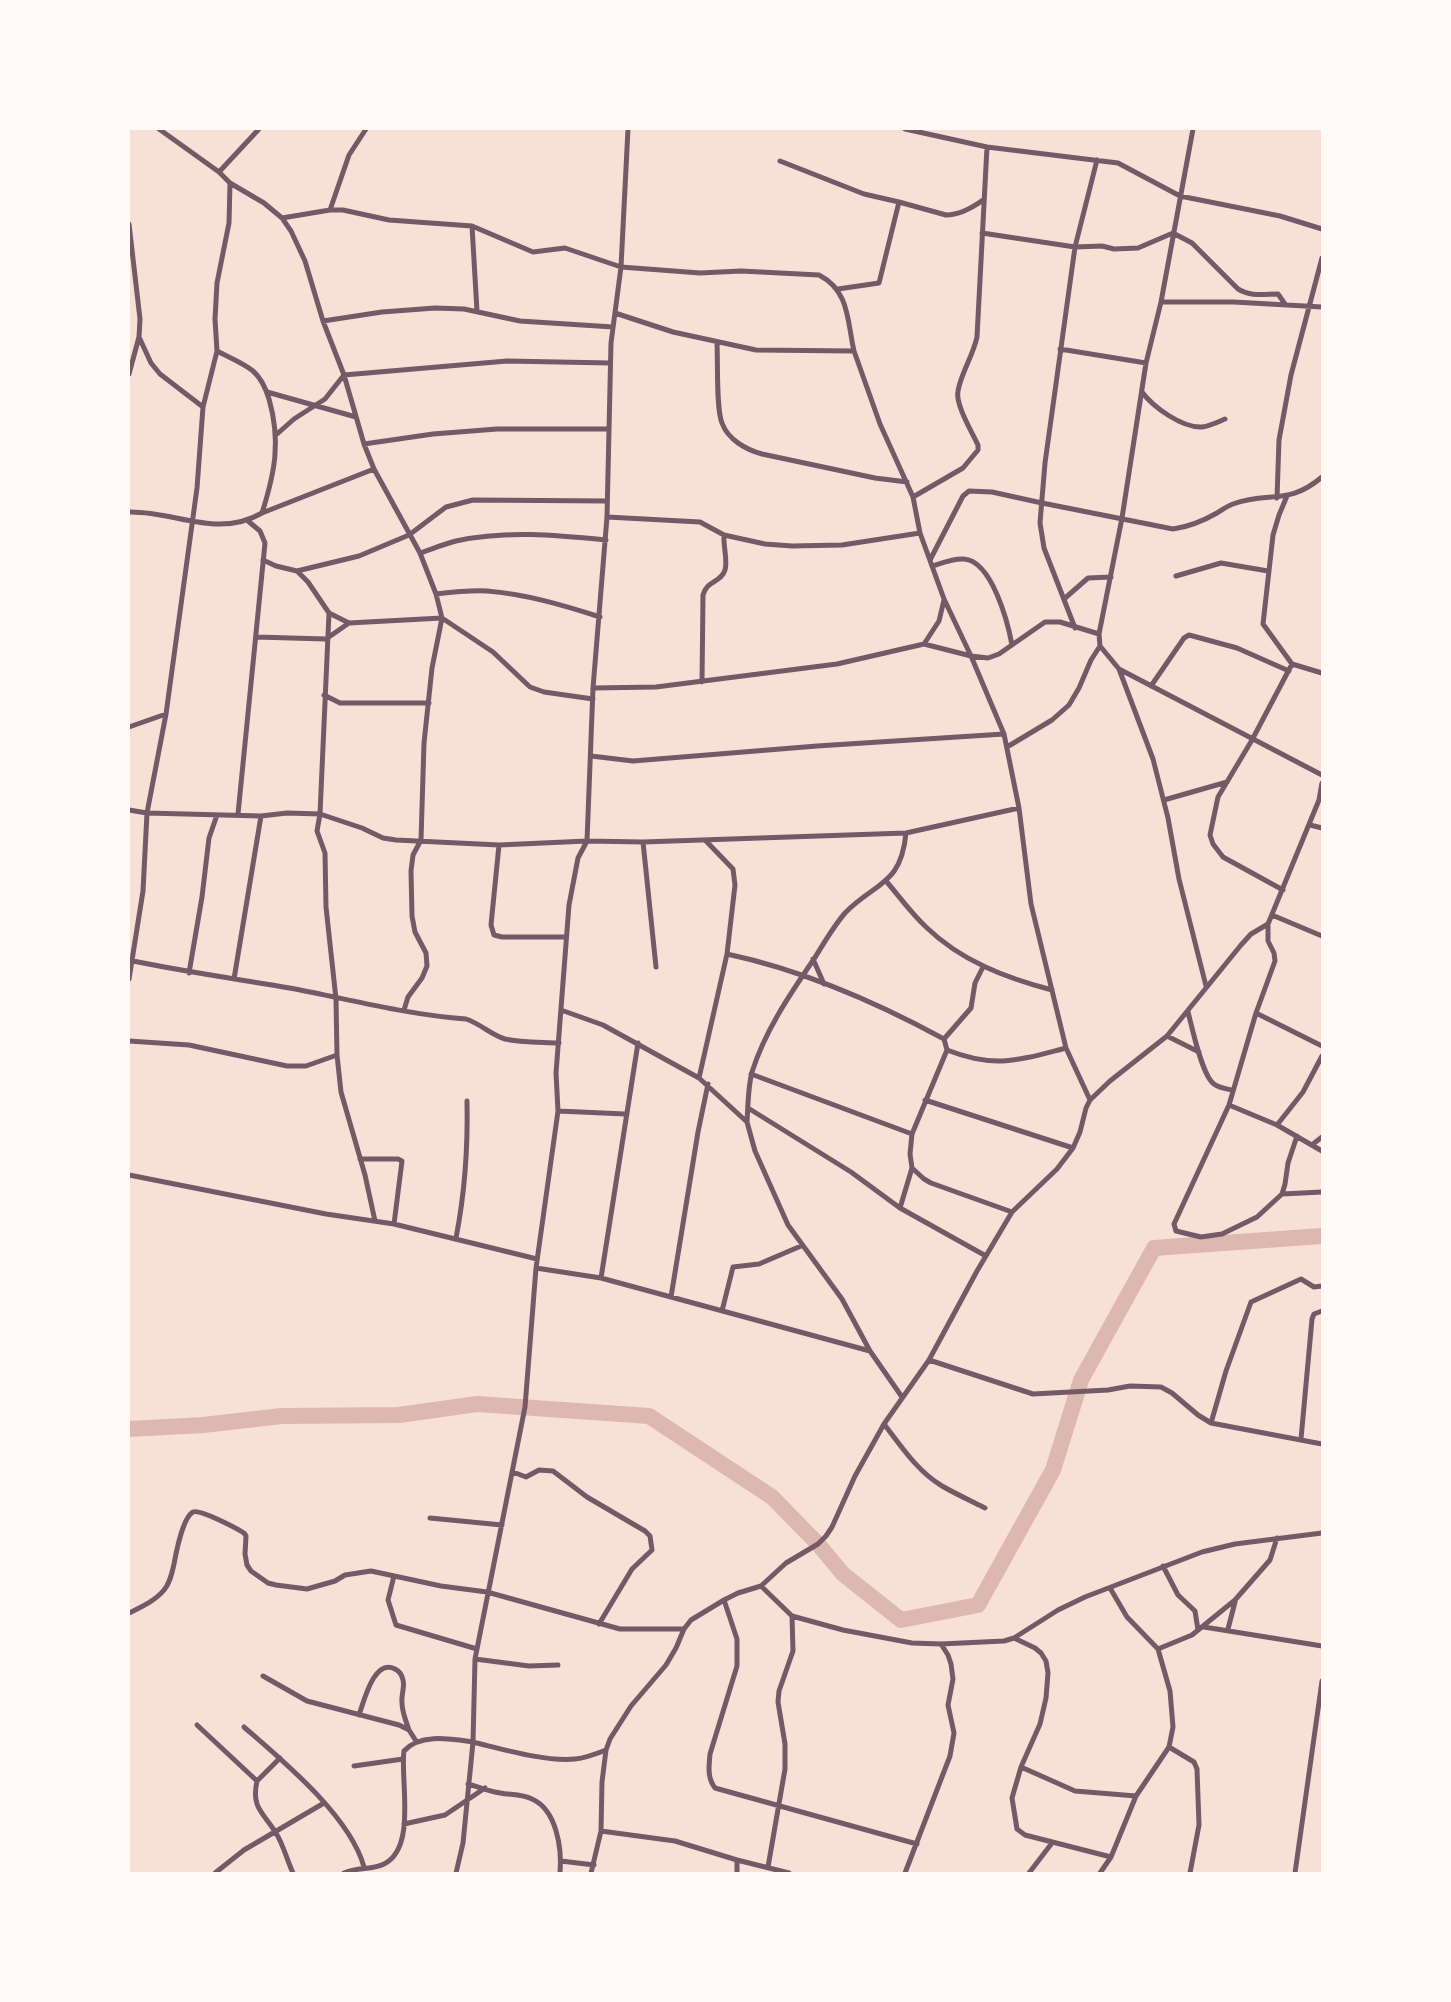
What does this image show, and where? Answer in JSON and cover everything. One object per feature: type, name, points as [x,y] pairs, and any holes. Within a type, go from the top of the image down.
[{"type":"street","points":[[159,129],[219,172],[230,183],[264,203],[282,218],[291,231],[305,261],[323,321],[344,375],[364,444],[374,469],[420,553],[436,594],[442,618],[432,668],[423,760],[421,840],[413,855],[411,870],[412,916],[415,932],[426,953],[427,966],[422,978],[408,997],[404,1010]]},
{"type":"street","points":[[219,172],[259,129]]},
{"type":"street","points":[[330,210],[349,155],[366,129]]},
{"type":"street","points":[[456,1873],[463,1844],[472,1742],[475,1659],[525,1407],[537,1259],[558,1111],[556,1074],[568,905],[578,858],[587,841],[593,688],[606,540],[610,363],[621,267],[628,129]]},
{"type":"street","points":[[905,129],[987,147],[1118,163],[1180,196],[1280,216],[1322,229]]},
{"type":"street","points":[[1193,129],[1161,302],[1146,363],[1122,518],[1099,634],[1100,646],[1119,669],[1153,759],[1164,800],[1179,879],[1206,986]]},
{"type":"street","points":[[913,497],[963,468],[978,450],[957,392],[975,350],[977,337],[987,147]]},
{"type":"street","points":[[1075,628],[1042,540],[1040,523],[1045,463],[1075,247],[1097,160]]},
{"type":"street","points":[[780,161],[864,194],[946,215],[953,215],[973,207],[983,200]]},
{"type":"street","points":[[129,979],[142,891],[147,813],[166,714],[193,522],[201,458],[203,407],[217,351],[214,319],[217,283],[228,234],[230,183]]},
{"type":"street","points":[[838,289],[879,283],[899,202]]},
{"type":"street","points":[[282,218],[330,210],[388,219],[472,226],[533,252],[565,248],[621,267],[700,273],[741,271],[819,275],[838,289],[844,305],[854,351],[880,424],[913,497],[920,533],[944,599],[1004,734],[1019,808],[1031,904],[1066,1048],[1090,1100]]},
{"type":"street","points":[[129,224],[131,268],[140,319],[139,337],[129,374]]},
{"type":"street","points":[[472,226],[477,311]]},
{"type":"street","points":[[982,234],[1075,247],[1102,246],[1114,249],[1138,248],[1173,233]]},
{"type":"street","points":[[1173,233],[1192,243],[1238,289],[1257,295],[1278,294],[1285,304]]},
{"type":"street","points":[[1277,498],[1279,440],[1291,375],[1322,258]]},
{"type":"street","points":[[1161,302],[1285,304],[1322,307]]},
{"type":"street","points":[[323,321],[382,312],[424,309],[477,311],[520,321],[613,327]]},
{"type":"street","points":[[615,313],[673,332],[756,350],[854,351]]},
{"type":"street","points":[[139,337],[151,363],[159,374],[203,407]]},
{"type":"street","points":[[717,343],[721,421],[728,433],[740,444],[751,451],[762,454],[875,478],[907,482]]},
{"type":"street","points":[[1060,349],[1146,363]]},
{"type":"street","points":[[217,351],[254,371],[267,392],[277,434],[272,477],[262,513]]},
{"type":"street","points":[[277,434],[331,393],[344,375],[507,361],[610,363]]},
{"type":"street","points":[[267,392],[356,417]]},
{"type":"street","points":[[1142,392],[1150,403],[1185,423],[1199,427],[1208,426],[1225,418]]},
{"type":"street","points":[[364,444],[433,434],[497,429],[608,429]]},
{"type":"street","points":[[129,512],[149,512],[216,525],[232,524],[248,521],[262,513],[374,469]]},
{"type":"street","points":[[931,563],[963,496],[969,491],[992,492],[1173,529],[1202,521],[1231,504],[1259,498],[1287,496],[1305,489],[1322,477]]},
{"type":"street","points":[[1287,496],[1273,536],[1263,624],[1292,664],[1322,673]]},
{"type":"street","points":[[263,560],[297,571],[345,561],[409,535],[446,507],[473,500],[607,501]]},
{"type":"street","points":[[607,517],[700,522],[724,535],[765,543],[818,546],[842,545],[920,533]]},
{"type":"street","points":[[238,814],[263,560],[263,536],[255,525],[248,521]]},
{"type":"street","points":[[420,553],[455,541],[480,538],[548,535],[606,540]]},
{"type":"street","points":[[702,682],[703,595],[709,584],[720,578],[725,569],[724,535]]},
{"type":"street","points":[[931,563],[965,558],[974,562],[982,570],[999,600],[1009,628],[1012,645]]},
{"type":"street","points":[[1176,576],[1221,563],[1268,571]]},
{"type":"street","points":[[297,571],[308,582],[329,613],[349,623],[442,618],[493,652],[530,687],[544,692],[593,699]]},
{"type":"street","points":[[1064,599],[1088,578],[1111,577]]},
{"type":"street","points":[[436,594],[484,591],[506,593],[600,617]]},
{"type":"street","points":[[924,644],[939,621],[944,599]]},
{"type":"street","points":[[329,613],[326,639],[320,814],[317,831],[325,853],[326,907],[336,999],[337,1055],[341,1092],[375,1221]]},
{"type":"street","points":[[593,688],[656,687],[702,682],[837,664],[924,644],[988,658],[999,654],[1045,622],[1060,622],[1099,634]]},
{"type":"street","points":[[256,637],[326,639],[349,623]]},
{"type":"street","points":[[1151,686],[1184,638],[1189,635],[1237,648],[1289,671]]},
{"type":"street","points":[[1007,747],[1052,720],[1069,705],[1100,646]]},
{"type":"street","points":[[1283,890],[1222,857],[1210,835],[1218,796],[1252,740],[1292,664]]},
{"type":"street","points":[[1119,669],[1322,775]]},
{"type":"street","points":[[324,695],[340,703],[429,703]]},
{"type":"street","points":[[129,727],[166,714]]},
{"type":"street","points":[[591,756],[633,761],[1004,734]]},
{"type":"street","points":[[1164,800],[1227,782]]},
{"type":"street","points":[[1297,1136],[1288,1163],[1282,1194],[1257,1217],[1222,1234],[1201,1237],[1176,1231],[1174,1227],[1229,1105],[1256,1013],[1275,961],[1268,941],[1268,924],[1310,825],[1322,783]]},
{"type":"street","points":[[129,810],[147,813],[261,816],[287,813],[320,814],[362,828],[383,838],[499,844],[706,841],[906,833],[1019,808]]},
{"type":"street","points":[[189,973],[209,838],[217,815]]},
{"type":"street","points":[[234,979],[261,816]]},
{"type":"street","points":[[1310,825],[1322,828]]},
{"type":"street","points":[[902,1397],[870,1352],[842,1299],[819,1266],[801,1246],[788,1225],[755,1151],[747,1122],[752,1074],[777,1017],[834,926],[847,912],[886,881],[897,867],[904,850],[906,833]]},
{"type":"street","points":[[699,1078],[727,954],[734,898],[733,869],[706,841]]},
{"type":"street","points":[[643,842],[656,967]]},
{"type":"street","points":[[499,844],[491,926],[494,935],[566,937]]},
{"type":"street","points":[[886,881],[926,927],[944,942],[983,967],[1052,990]]},
{"type":"street","points":[[1272,915],[1322,936]]},
{"type":"street","points":[[591,1873],[601,1831],[602,1782],[606,1750],[610,1739],[631,1706],[666,1665],[684,1629],[691,1620],[724,1600],[738,1593],[761,1587],[786,1563],[818,1544],[826,1536],[855,1476],[884,1424],[929,1360],[1012,1212],[1057,1169],[1073,1148],[1090,1100],[1110,1081],[1167,1036],[1251,934],[1268,924]]},
{"type":"street","points":[[727,954],[802,975],[877,1006],[945,1039]]},
{"type":"street","points":[[813,959],[824,984]]},
{"type":"street","points":[[130,961],[336,999],[466,1019],[506,1039],[559,1043]]},
{"type":"street","points":[[945,1039],[971,1008],[975,983],[983,967]]},
{"type":"street","points":[[561,1010],[603,1024],[699,1078],[747,1122]]},
{"type":"street","points":[[1188,1012],[1199,1052],[1212,1083],[1232,1090]]},
{"type":"street","points":[[1256,1013],[1322,1046]]},
{"type":"street","points":[[1167,1036],[1199,1052]]},
{"type":"street","points":[[900,1208],[912,1168],[910,1155],[912,1134],[947,1050],[945,1039]]},
{"type":"street","points":[[129,1041],[189,1045],[287,1066],[306,1066],[337,1055]]},
{"type":"street","points":[[601,1278],[638,1043]]},
{"type":"street","points":[[947,1050],[978,1060],[1004,1062],[1066,1048]]},
{"type":"street","points":[[1277,1125],[1299,1097],[1322,1056]]},
{"type":"street","points":[[752,1074],[912,1134]]},
{"type":"street","points":[[671,1297],[708,1084]]},
{"type":"street","points":[[925,1100],[1073,1148]]},
{"type":"street","points":[[456,1238],[464,1193],[468,1143],[467,1101]]},
{"type":"street","points":[[1229,1105],[1277,1125],[1322,1151]]},
{"type":"street","points":[[748,1108],[851,1173],[900,1208],[986,1256]]},
{"type":"street","points":[[558,1111],[625,1114]]},
{"type":"street","points":[[1313,1144],[1322,1137]]},
{"type":"street","points":[[360,1159],[398,1159],[402,1161],[394,1224]]},
{"type":"street","points":[[912,1168],[931,1183],[1012,1212]]},
{"type":"street","points":[[129,1175],[315,1212],[394,1224],[537,1259]]},
{"type":"street","points":[[1282,1194],[1322,1192]]},
{"type":"street","points":[[722,1311],[733,1267],[759,1264],[801,1246]]},
{"type":"street","points":[[536,1268],[601,1278],[870,1352]]},
{"type":"street","points":[[1211,1422],[1226,1371],[1251,1302],[1301,1279],[1314,1287],[1322,1286]]},
{"type":"street","points":[[1301,1439],[1312,1319],[1314,1314],[1322,1311]]},
{"type":"street","points":[[929,1360],[1033,1394],[1108,1390],[1130,1386],[1161,1387],[1211,1422],[1322,1444]]},
{"type":"street","points":[[884,1424],[926,1474],[942,1486],[985,1508]]},
{"type":"street","points":[[513,1472],[526,1477],[539,1470],[553,1471],[587,1497],[650,1536],[652,1550],[632,1569],[599,1624]]},
{"type":"street","points":[[129,1613],[156,1597],[169,1583],[187,1518],[199,1511],[244,1533],[247,1565],[251,1571],[268,1583],[307,1589],[358,1572],[371,1571],[441,1586],[487,1592],[599,1624],[639,1630],[684,1629]]},
{"type":"street","points":[[430,1518],[502,1525]]},
{"type":"street","points":[[761,1587],[792,1616],[843,1630],[877,1637],[941,1644],[1004,1641],[1014,1638],[1070,1604],[1202,1552],[1277,1538],[1322,1533]]},
{"type":"street","points":[[1158,1649],[1181,1641],[1235,1600],[1270,1560],[1277,1538]]},
{"type":"street","points":[[1163,1566],[1178,1595],[1195,1611],[1201,1628]]},
{"type":"street","points":[[394,1576],[388,1600],[396,1625],[477,1649]]},
{"type":"street","points":[[1100,1873],[1111,1857],[1136,1796],[1168,1747],[1173,1727],[1173,1705],[1158,1649],[1127,1617],[1110,1588]]},
{"type":"street","points":[[724,1600],[737,1639],[739,1653],[735,1675],[710,1754],[710,1779],[715,1788],[917,1844]]},
{"type":"street","points":[[1228,1629],[1235,1600]]},
{"type":"street","points":[[768,1867],[785,1769],[785,1744],[778,1702],[779,1691],[794,1651],[792,1616]]},
{"type":"street","points":[[1201,1628],[1228,1629],[1322,1646]]},
{"type":"street","points":[[1014,1638],[1041,1653],[1046,1661],[1048,1673],[1047,1698],[1040,1724],[1021,1767],[1012,1798],[1017,1829],[1025,1835],[1111,1857]]},
{"type":"street","points":[[905,1873],[950,1756],[954,1733],[948,1705],[953,1679],[951,1664],[941,1644]]},
{"type":"street","points":[[475,1659],[530,1666],[558,1665]]},
{"type":"street","points":[[359,1715],[367,1690],[377,1672],[382,1668],[390,1667],[398,1670],[403,1678],[402,1710],[409,1730],[416,1741]]},
{"type":"street","points":[[263,1676],[307,1701],[399,1725],[409,1730]]},
{"type":"street","points":[[1295,1873],[1322,1681]]},
{"type":"street","points":[[197,1725],[257,1781]]},
{"type":"street","points":[[244,1727],[280,1758],[324,1803],[350,1837],[364,1867]]},
{"type":"street","points":[[344,1873],[364,1867],[381,1866],[394,1856],[400,1846],[404,1824],[404,1751],[416,1741],[445,1739],[472,1742],[572,1760],[606,1750]]},
{"type":"street","points":[[1168,1747],[1194,1762],[1197,1770],[1199,1825],[1190,1873]]},
{"type":"street","points":[[280,1758],[257,1781],[255,1797],[262,1816],[276,1833],[292,1873]]},
{"type":"street","points":[[354,1766],[403,1759]]},
{"type":"street","points":[[1021,1767],[1076,1791],[1136,1796]]},
{"type":"street","points":[[468,1784],[497,1793],[526,1797],[541,1804],[558,1833],[560,1873]]},
{"type":"street","points":[[404,1824],[446,1815],[485,1788]]},
{"type":"street","points":[[215,1873],[244,1850],[324,1803]]},
{"type":"street","points":[[601,1831],[675,1840],[737,1860],[789,1873]]},
{"type":"street","points":[[1029,1873],[1052,1842]]},
{"type":"street","points":[[737,1860],[737,1873]]},
{"type":"street","points":[[561,1861],[594,1865]]},
{"type":"street","points":[[381,1866],[387,1873]]},
{"type":"waterway","points":[[129,1429],[203,1425],[282,1416],[399,1415],[477,1404],[649,1416],[772,1497],[818,1544],[843,1574],[901,1620],[978,1605],[1053,1470],[1081,1380],[1154,1248],[1322,1236]]}]
